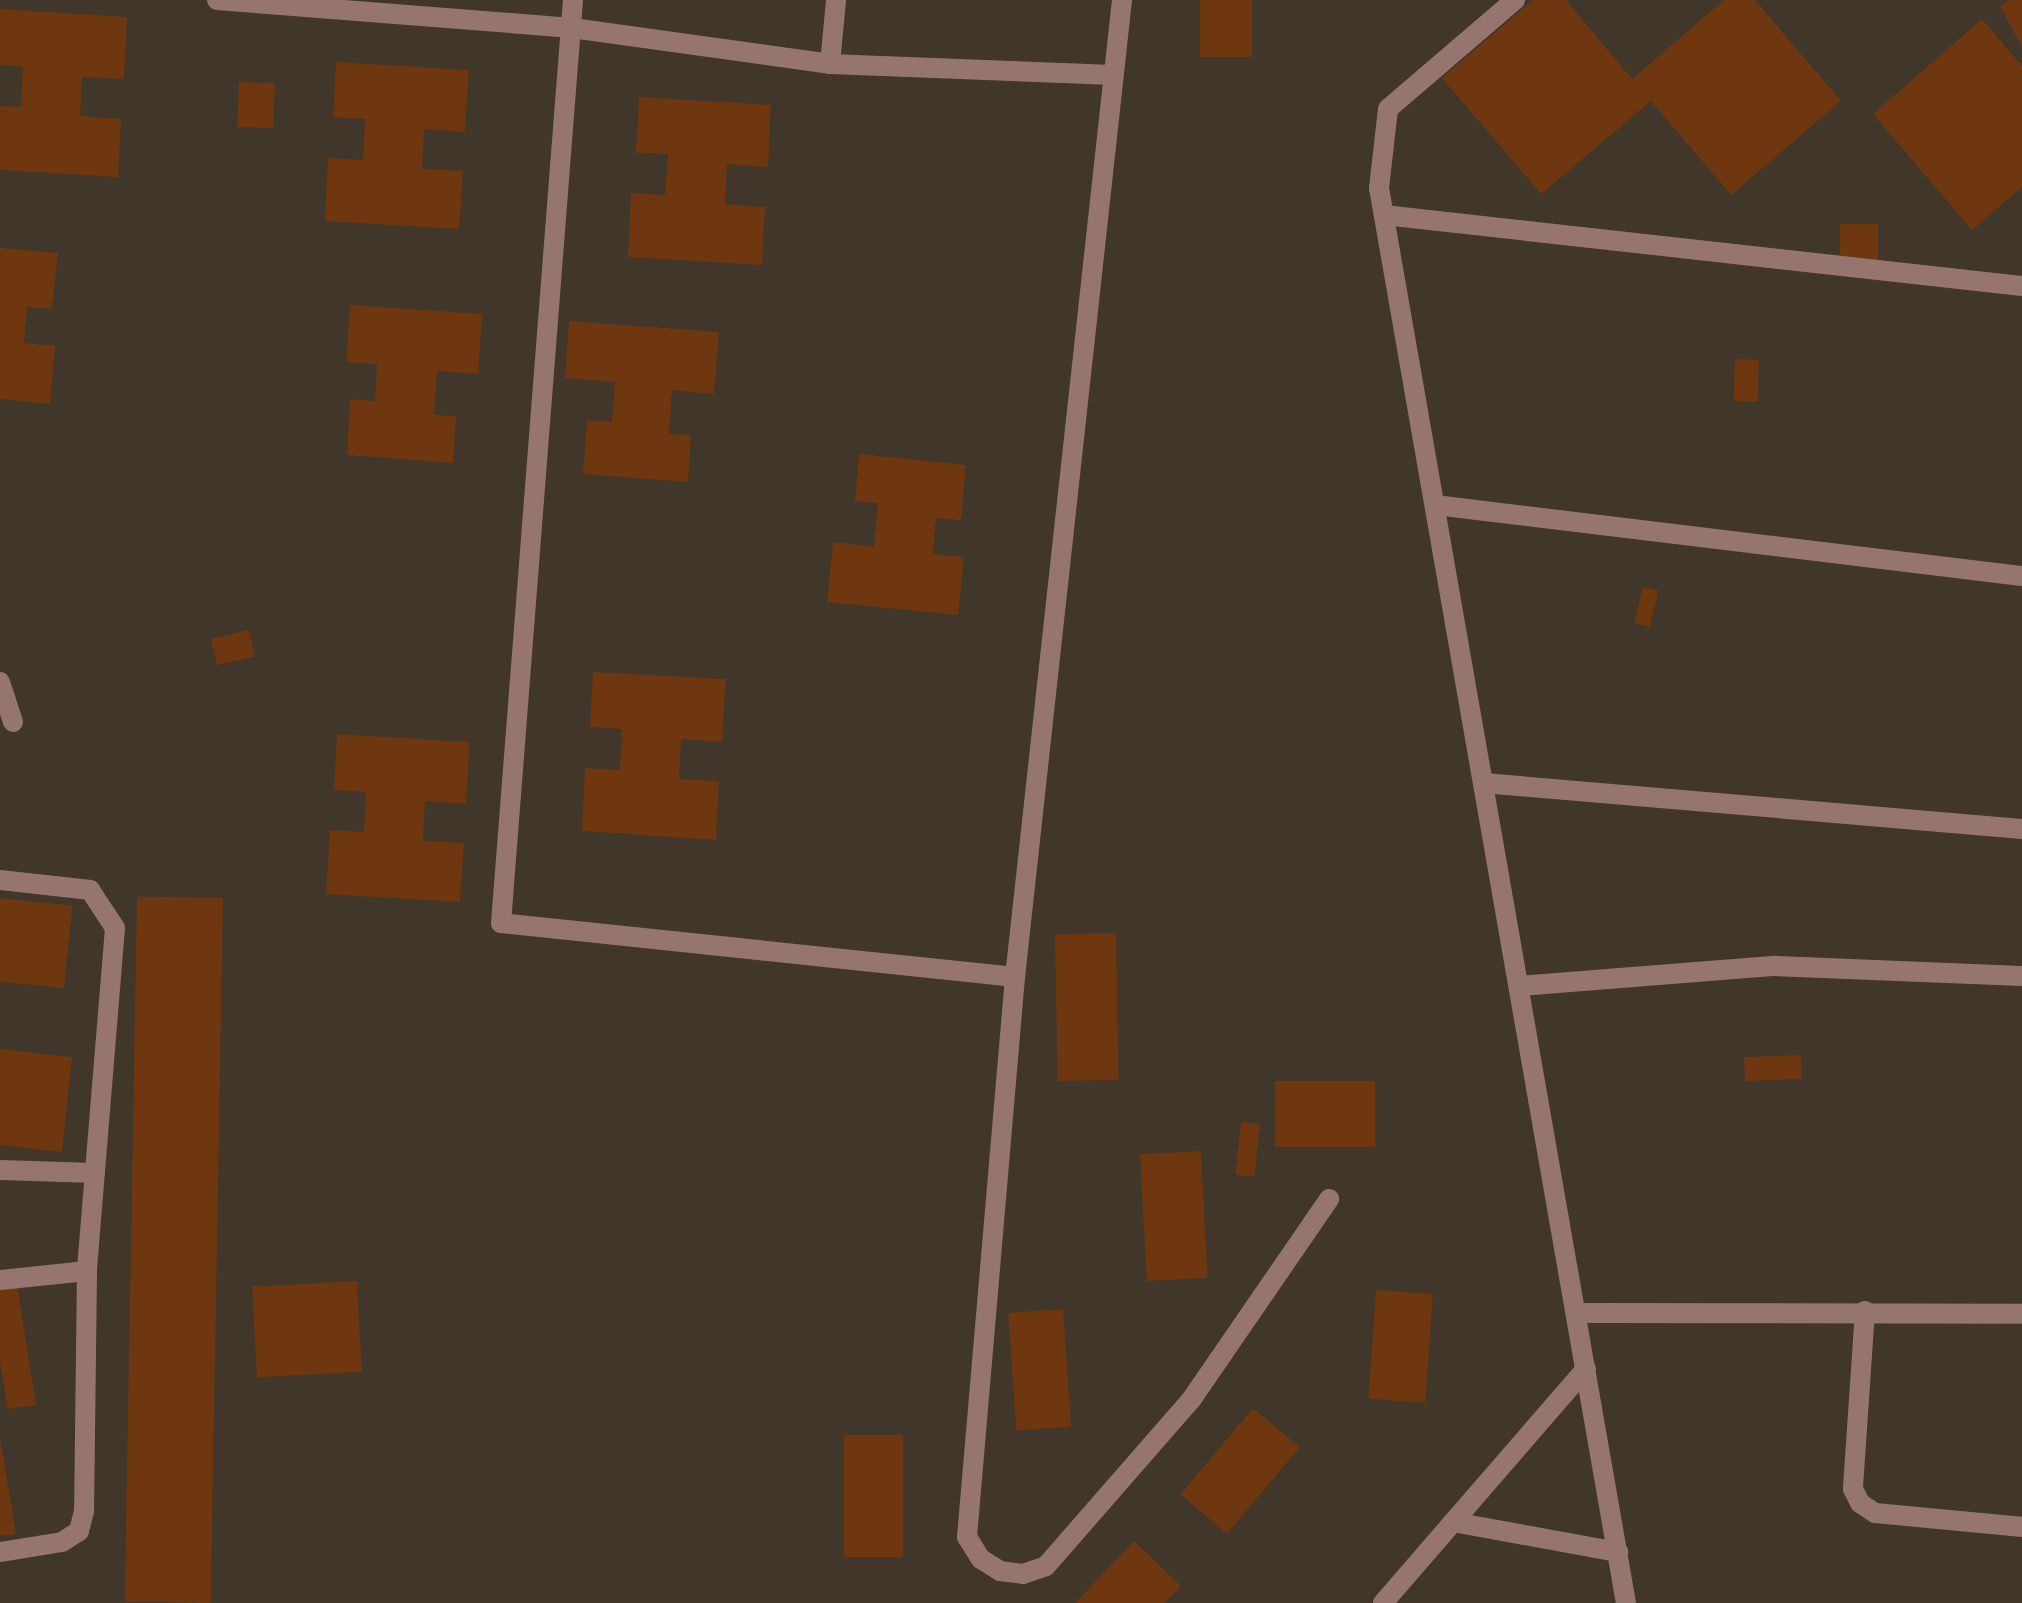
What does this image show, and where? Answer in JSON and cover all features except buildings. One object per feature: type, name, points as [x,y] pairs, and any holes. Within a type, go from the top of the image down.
[{"type":"street","points":[[217,0],[572,28],[830,64],[1114,75]]},
{"type":"street","points":[[573,0],[501,923],[1016,977]]},
{"type":"street","points":[[830,64],[836,0]]},
{"type":"street","points":[[1122,0],[1016,977],[967,1537],[981,1559],[1000,1572],[1022,1574],[1046,1566],[1191,1400],[1329,1200]]},
{"type":"street","points":[[1515,0],[1388,108],[1379,188],[1626,1603]]},
{"type":"street","points":[[1384,215],[2022,286]]},
{"type":"street","points":[[1435,505],[2022,576]]},
{"type":"street","points":[[0,682],[14,722]]},
{"type":"street","points":[[1484,783],[2022,829]]},
{"type":"street","points":[[0,880],[90,890],[115,928],[87,1270],[79,1531],[62,1542],[0,1552]]},
{"type":"street","points":[[1519,986],[1775,966],[2022,976]]},
{"type":"street","points":[[0,1170],[95,1173]]},
{"type":"street","points":[[0,1280],[87,1270]]},
{"type":"street","points":[[1576,1313],[1864,1310],[2022,1314]]},
{"type":"street","points":[[1864,1310],[1853,1488],[1860,1504],[1874,1513],[2022,1527]]},
{"type":"street","points":[[1383,1603],[1586,1370]]},
{"type":"street","points":[[1454,1522],[1618,1552]]}]
